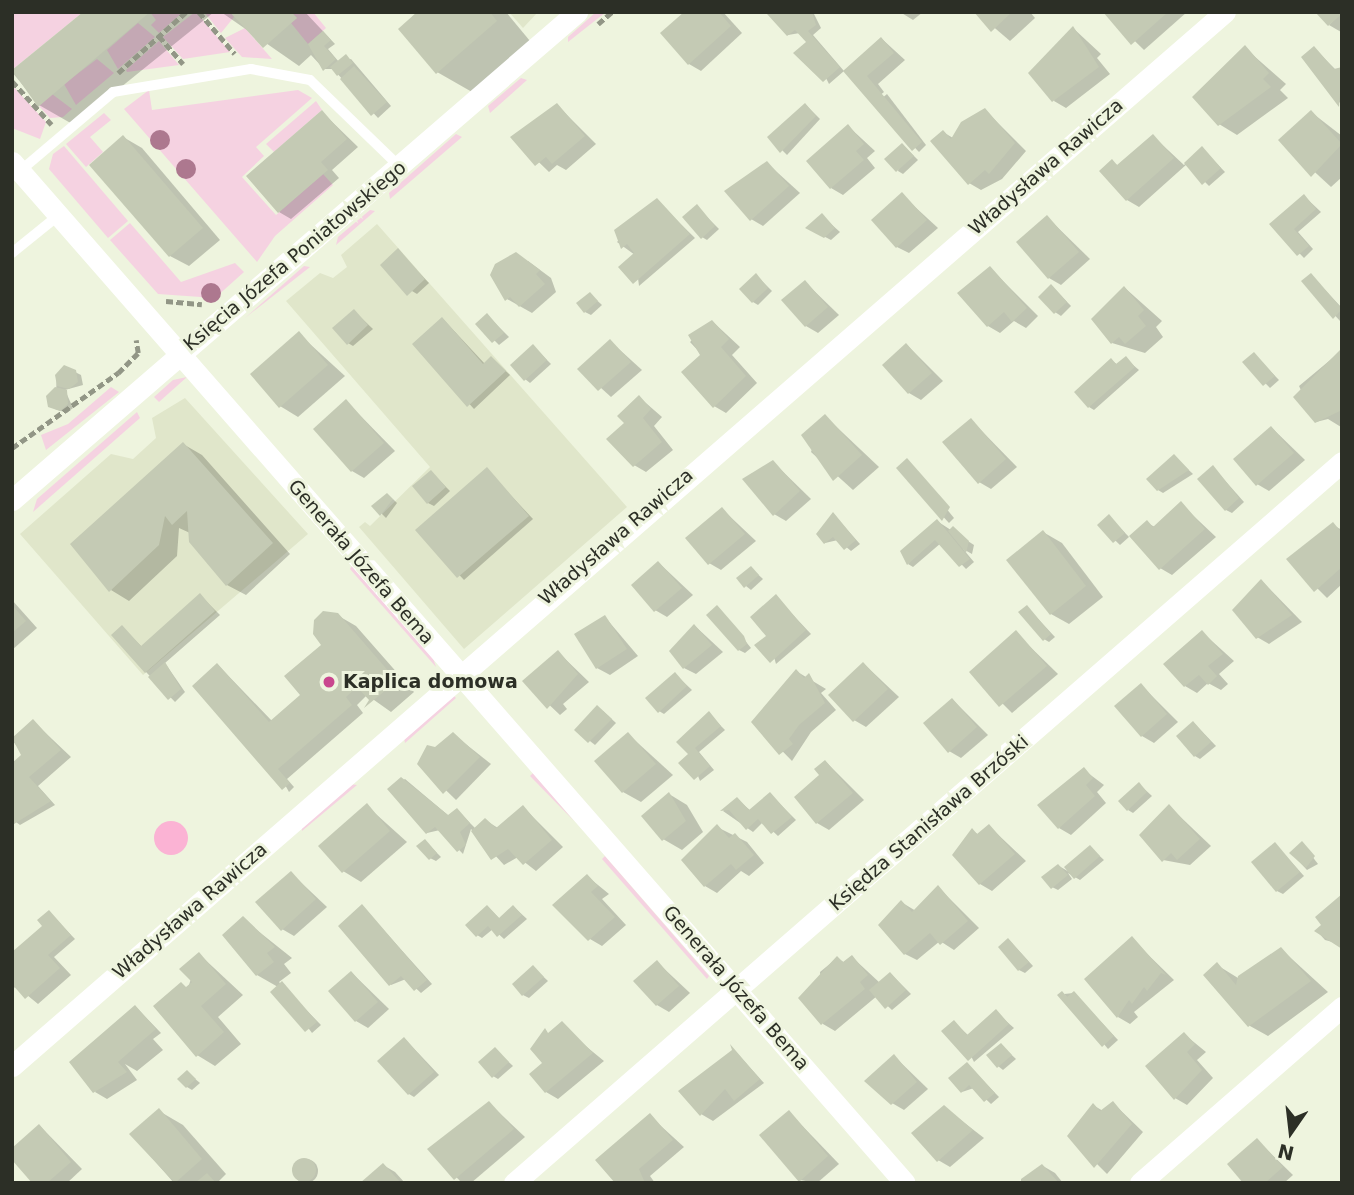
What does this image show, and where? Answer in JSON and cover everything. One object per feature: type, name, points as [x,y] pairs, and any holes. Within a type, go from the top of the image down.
[{"type":"street","name":"Księcia Józefa Poniatowskiego","points":[[12,500],[577,12]]},
{"type":"street","name":"Władysława Rawicza","points":[[12,1066],[459,673],[1225,12]]},
{"type":"street","name":"Generała Józefa Bema","points":[[16,166],[739,989],[905,1183]]},
{"type":"street","name":"Księdza Stanisława Brzóski","points":[[514,1183],[1342,462]]},
{"type":"street","points":[[1140,1183],[1342,1007]]},
{"type":"lane","points":[[16,166],[113,92],[251,69],[310,80],[400,167]]},
{"type":"lane","points":[[12,253],[58,215]]},
{"type":"path","points":[[116,76],[186,12]]},
{"type":"path","points":[[200,12],[239,60]]},
{"type":"path","points":[[159,36],[185,67]]},
{"type":"path","points":[[12,81],[55,129]]},
{"type":"path","points":[[158,299],[212,304]]},
{"type":"path","points":[[12,448],[118,373],[138,353],[135,334]]},
{"type":"shaded area","points":[[12,12],[83,12],[12,70]]},
{"type":"shaded area","points":[[150,12],[183,12],[159,33],[151,25],[156,20]]},
{"type":"shaded area","points":[[195,12],[230,52],[183,59],[163,37]]},
{"type":"shaded area","points":[[204,12],[230,12],[234,17],[221,33]]},
{"type":"shaded area","points":[[291,12],[313,12],[326,28],[308,44],[291,23],[297,18]]},
{"type":"shaded area","points":[[509,12],[538,12],[523,28]]},
{"type":"shaded area","points":[[596,12],[606,12],[568,42],[568,37]]},
{"type":"shaded area","points":[[138,23],[155,37],[118,69],[107,50]]},
{"type":"shaded area","points":[[245,28],[272,59],[242,57],[225,38]]},
{"type":"shaded area","points":[[159,41],[179,65],[127,72],[126,70]]},
{"type":"shaded area","points":[[97,59],[114,73],[76,105],[64,84]]},
{"type":"shaded area","points":[[521,78],[527,80],[490,113],[488,106]]},
{"type":"shaded area","points":[[12,85],[46,122],[40,139],[12,128]]},
{"type":"shaded area","points":[[149,90],[152,110],[298,90],[312,98],[256,147],[264,156],[242,177],[276,215],[323,174],[333,185],[275,236],[257,262],[124,109]]},
{"type":"shaded area","points":[[52,94],[72,109],[63,117],[50,118],[39,106]]},
{"type":"shaded area","points":[[316,101],[322,110],[274,152],[266,144]]},
{"type":"shaded area","points":[[104,113],[111,120],[90,137],[103,152],[86,167],[66,144]]},
{"type":"shaded area","points":[[456,134],[462,137],[390,199],[389,193]]},
{"type":"shaded area","points":[[64,146],[128,221],[108,238],[49,169],[53,154]]},
{"type":"shaded area","points":[[370,210],[375,211],[336,245],[338,237]]},
{"type":"shaded area","points":[[130,223],[181,282],[235,263],[244,272],[215,298],[158,294],[110,240]]},
{"type":"shaded area","points":[[377,224],[627,507],[464,649],[359,527],[365,522],[370,526],[430,467],[286,301],[320,273],[333,278],[347,267],[341,255]]},
{"type":"shaded area","points":[[304,266],[310,267],[245,318]]},
{"type":"shaded area","points":[[187,377],[159,402],[154,397],[173,380]]},
{"type":"shaded area","points":[[111,387],[119,392],[46,450],[41,435],[68,424]]},
{"type":"shaded area","points":[[185,398],[308,534],[143,675],[20,534],[111,454],[133,459],[156,438],[152,418]]},
{"type":"shaded area","points":[[137,412],[140,418],[33,512],[37,499]]},
{"type":"shaded area","points":[[352,566],[433,658],[436,667],[350,569]]},
{"type":"shaded area","points":[[453,695],[456,698],[405,743],[404,738]]},
{"type":"shaded area","points":[[533,773],[574,821],[530,776]]},
{"type":"shaded area","points":[[350,784],[357,785],[302,831],[302,825]]},
{"type":"shaded area","points":[[171,821],[183,826],[188,838],[183,850],[171,855],[159,850],[154,838],[159,826]]},
{"type":"shaded area","points":[[605,856],[709,976],[707,979],[602,859]]},
{"type":"building","points":[[83,12],[150,12],[38,107],[12,70]]},
{"type":"building","points":[[230,12],[291,12],[297,18],[263,48]]},
{"type":"building","points":[[417,12],[490,12],[497,21],[436,74],[398,29]]},
{"type":"building","points":[[684,12],[719,12],[731,26],[688,65],[660,33]]},
{"type":"building","points":[[812,12],[816,25],[808,31],[840,67],[823,82],[793,53],[806,42],[795,30],[787,36],[767,14]]},
{"type":"building","points":[[974,12],[1012,12],[991,32]]},
{"type":"building","points":[[1103,12],[1168,12],[1131,45]]},
{"type":"building","points":[[1315,12],[1342,12],[1342,14],[1328,26]]},
{"type":"building","points":[[1073,26],[1099,67],[1052,102],[1028,73]]},
{"type":"building","points":[[323,31],[331,40],[324,46],[336,59],[323,71],[308,44]]},
{"type":"building","points":[[881,37],[894,53],[867,76],[922,142],[912,151],[843,71]]},
{"type":"building","points":[[1245,45],[1269,73],[1263,79],[1271,87],[1218,126],[1192,97]]},
{"type":"building","points":[[1314,46],[1334,69],[1342,67],[1339,107],[1301,57]]},
{"type":"building","points":[[346,54],[353,63],[337,76],[330,67]]},
{"type":"building","points":[[354,66],[387,102],[371,116],[340,79]]},
{"type":"building","points":[[557,103],[585,136],[552,164],[546,157],[535,166],[510,137]]},
{"type":"building","points":[[805,103],[816,116],[780,153],[767,137]]},
{"type":"building","points":[[985,108],[1015,143],[989,174],[985,170],[968,185],[930,141],[943,130],[951,139],[961,122]]},
{"type":"building","points":[[322,110],[347,139],[321,162],[328,170],[278,213],[246,176]]},
{"type":"building","points":[[1311,110],[1342,144],[1311,177],[1278,140]]},
{"type":"building","points":[[848,124],[864,144],[856,151],[864,160],[830,189],[806,161]]},
{"type":"building","points":[[1153,134],[1174,158],[1126,201],[1099,171],[1112,159],[1117,165]]},
{"type":"building","points":[[123,135],[203,228],[169,257],[89,165]]},
{"type":"building","points":[[902,143],[914,156],[896,172],[884,159]]},
{"type":"building","points":[[1202,146],[1221,168],[1202,185],[1184,163]]},
{"type":"building","points":[[767,161],[789,186],[750,221],[724,191]]},
{"type":"building","points":[[902,192],[927,220],[896,248],[871,220]]},
{"type":"building","points":[[1304,194],[1316,209],[1294,229],[1309,246],[1297,256],[1269,224]]},
{"type":"building","points":[[657,198],[690,234],[633,284],[618,267],[634,253],[627,244],[621,249],[614,230]]},
{"type":"building","points":[[697,204],[715,226],[701,239],[682,217]]},
{"type":"building","points":[[822,213],[835,228],[824,238],[805,228]]},
{"type":"building","points":[[1047,215],[1079,252],[1048,279],[1016,242]]},
{"type":"building","points":[[398,248],[425,279],[407,296],[380,265]]},
{"type":"building","points":[[516,252],[540,270],[536,274],[545,284],[519,307],[510,297],[505,301],[490,275],[495,264]]},
{"type":"building","points":[[990,266],[1027,308],[1012,322],[1004,312],[987,327],[957,293]]},
{"type":"building","points":[[756,273],[768,288],[752,303],[739,289]]},
{"type":"building","points":[[1311,273],[1342,309],[1333,319],[1301,281]]},
{"type":"building","points":[[805,280],[828,307],[805,327],[781,300]]},
{"type":"building","points":[[1051,284],[1067,302],[1054,314],[1038,297]]},
{"type":"building","points":[[1124,286],[1144,310],[1138,316],[1146,326],[1125,344],[1119,337],[1111,344],[1091,319]]},
{"type":"building","points":[[590,292],[598,301],[584,313],[576,303]]},
{"type":"building","points":[[354,309],[368,325],[347,345],[332,328]]},
{"type":"building","points":[[487,313],[504,333],[492,343],[475,324]]},
{"type":"building","points":[[442,317],[483,364],[491,356],[506,371],[467,407],[412,344]]},
{"type":"building","points":[[712,320],[729,339],[721,347],[746,376],[713,408],[681,372],[700,355],[688,335]]},
{"type":"building","points":[[299,331],[328,365],[279,408],[250,374]]},
{"type":"building","points":[[610,339],[631,362],[598,391],[577,369]]},
{"type":"building","points":[[906,343],[932,373],[908,394],[882,365]]},
{"type":"building","points":[[533,344],[547,360],[524,381],[510,365]]},
{"type":"building","points":[[1342,348],[1342,410],[1315,423],[1293,397]]},
{"type":"building","points":[[1254,352],[1275,376],[1263,386],[1242,362]]},
{"type":"building","points":[[1126,356],[1135,367],[1088,408],[1074,392],[1111,358],[1116,364]]},
{"type":"building","points":[[64,365],[76,370],[78,382],[69,389],[57,386],[55,375]]},
{"type":"building","points":[[55,387],[67,390],[68,404],[60,411],[48,407],[46,396]]},
{"type":"building","points":[[639,395],[651,409],[643,418],[662,442],[633,467],[606,439],[624,423],[617,416]]},
{"type":"building","points":[[346,399],[384,443],[351,472],[313,429]]},
{"type":"building","points":[[825,414],[862,455],[833,481],[801,435]]},
{"type":"building","points":[[971,418],[1006,459],[978,484],[942,442]]},
{"type":"building","points":[[1271,426],[1294,453],[1256,486],[1233,459]]},
{"type":"building","points":[[183,442],[273,543],[226,586],[189,542],[187,511],[172,525],[165,516],[159,545],[109,592],[70,544]]},
{"type":"building","points":[[1174,454],[1189,470],[1157,491],[1146,479]]},
{"type":"building","points":[[907,458],[950,507],[942,521],[896,468]]},
{"type":"building","points":[[773,460],[800,491],[773,516],[742,479]]},
{"type":"building","points":[[1213,465],[1239,498],[1225,511],[1197,479]]},
{"type":"building","points":[[487,467],[529,516],[457,578],[415,530]]},
{"type":"building","points":[[431,470],[446,487],[427,504],[412,486]]},
{"type":"building","points":[[387,493],[393,499],[380,516],[371,506]]},
{"type":"building","points":[[1181,501],[1205,529],[1159,570],[1129,536],[1147,520],[1153,527]]},
{"type":"building","points":[[722,507],[745,534],[708,565],[685,538]]},
{"type":"building","points":[[833,512],[856,540],[844,550],[833,537],[824,544],[816,534]]},
{"type":"building","points":[[1109,514],[1125,533],[1113,543],[1097,525]]},
{"type":"building","points":[[937,519],[970,559],[959,567],[935,540],[907,565],[900,551]]},
{"type":"building","points":[[1333,522],[1342,533],[1342,567],[1314,592],[1286,559]]},
{"type":"building","points":[[953,526],[969,541],[966,553],[948,531]]},
{"type":"building","points":[[1043,530],[1086,586],[1050,615],[1006,560]]},
{"type":"building","points":[[658,561],[682,588],[654,612],[631,585]]},
{"type":"building","points":[[751,566],[759,575],[744,588],[736,578]]},
{"type":"building","points":[[1261,579],[1292,615],[1256,639],[1232,610]]},
{"type":"building","points":[[200,593],[215,611],[145,673],[111,635],[122,625],[141,646]]},
{"type":"building","points":[[776,594],[806,630],[770,663],[754,645],[766,636],[750,617]]},
{"type":"building","points":[[12,605],[26,621],[12,633]]},
{"type":"building","points":[[717,605],[744,636],[747,644],[738,651],[706,615]]},
{"type":"building","points":[[1027,605],[1051,634],[1043,641],[1018,612]]},
{"type":"building","points":[[323,611],[338,613],[397,681],[364,708],[369,700],[357,687],[346,697],[352,705],[278,769],[290,783],[282,790],[192,686],[217,663],[269,722],[300,695],[284,676],[321,645],[313,634],[314,620]]},
{"type":"building","points":[[605,615],[627,649],[596,669],[574,634]]},
{"type":"building","points":[[694,624],[712,645],[683,669],[669,651]]},
{"type":"building","points":[[1016,630],[1047,666],[999,707],[969,672]]},
{"type":"building","points":[[1202,630],[1223,654],[1208,666],[1217,676],[1208,685],[1199,675],[1184,687],[1163,664]]},
{"type":"building","points":[[558,650],[578,674],[547,709],[522,681]]},
{"type":"building","points":[[165,662],[181,689],[168,700],[148,677]]},
{"type":"building","points":[[863,662],[888,689],[853,722],[828,695]]},
{"type":"building","points":[[796,669],[804,678],[809,673],[825,703],[799,725],[789,739],[793,744],[779,755],[751,722]]},
{"type":"building","points":[[675,672],[687,686],[658,713],[645,698]]},
{"type":"building","points":[[1141,683],[1167,714],[1141,737],[1114,706]]},
{"type":"building","points":[[952,698],[977,727],[948,753],[923,723]]},
{"type":"building","points":[[597,705],[612,719],[588,743],[574,730]]},
{"type":"building","points":[[709,711],[721,726],[695,748],[710,766],[694,780],[678,763],[688,754],[676,742]]},
{"type":"building","points":[[33,719],[61,750],[29,777],[51,801],[14,824],[12,763],[21,755],[12,738]]},
{"type":"building","points":[[1193,721],[1211,742],[1194,757],[1176,736]]},
{"type":"building","points":[[453,732],[480,757],[443,794],[417,764],[427,745],[435,747]]},
{"type":"building","points":[[628,732],[656,764],[622,793],[594,761]]},
{"type":"building","points":[[825,760],[853,793],[816,824],[794,797],[819,775],[814,769]]},
{"type":"building","points":[[1084,767],[1093,778],[1086,785],[1095,796],[1058,829],[1037,805]]},
{"type":"building","points":[[401,777],[448,815],[457,808],[470,823],[460,832],[466,845],[457,852],[435,827],[426,834],[387,789]]},
{"type":"building","points":[[1139,782],[1147,792],[1127,811],[1118,801]]},
{"type":"building","points":[[669,792],[686,821],[662,841],[641,816]]},
{"type":"building","points":[[770,792],[792,817],[771,834],[758,819],[746,830],[729,810],[720,811],[737,797],[749,810]]},
{"type":"building","points":[[367,803],[390,831],[342,873],[318,846]]},
{"type":"building","points":[[1169,804],[1200,839],[1177,860],[1171,853],[1162,862],[1139,835]]},
{"type":"building","points":[[523,805],[552,840],[523,865],[508,849],[491,860],[471,831],[485,818],[496,828]]},
{"type":"building","points":[[717,824],[729,838],[735,833],[754,855],[736,870],[731,864],[704,887],[681,860]]},
{"type":"building","points":[[989,824],[1015,854],[979,885],[952,855],[972,828],[977,834]]},
{"type":"building","points":[[425,839],[437,853],[429,860],[416,846]]},
{"type":"building","points":[[1302,841],[1315,856],[1306,868],[1289,853]]},
{"type":"building","points":[[1275,842],[1300,872],[1276,892],[1251,862]]},
{"type":"building","points":[[1090,845],[1100,856],[1074,879],[1064,867]]},
{"type":"building","points":[[1058,864],[1068,875],[1051,889],[1041,877]]},
{"type":"building","points":[[291,871],[316,899],[281,931],[255,902]]},
{"type":"building","points":[[587,874],[598,886],[591,892],[615,917],[588,941],[552,905]]},
{"type":"building","points":[[938,885],[968,921],[940,945],[930,933],[904,955],[878,925],[901,900],[912,912]]},
{"type":"building","points":[[1342,894],[1342,949],[1314,931],[1321,925],[1315,917]]},
{"type":"building","points":[[362,904],[427,980],[414,991],[401,976],[389,986],[338,926]]},
{"type":"building","points":[[487,905],[499,918],[513,905],[522,915],[497,937],[488,926],[476,937],[465,925]]},
{"type":"building","points":[[49,910],[71,935],[48,955],[60,968],[25,999],[12,984],[12,952],[42,926],[37,920]]},
{"type":"building","points":[[243,916],[275,947],[267,953],[274,962],[256,976],[222,935]]},
{"type":"building","points":[[1132,936],[1166,975],[1161,973],[1147,991],[1144,987],[1132,1004],[1129,1000],[1117,1018],[1084,979]]},
{"type":"building","points":[[1008,938],[1029,962],[1018,971],[998,947]]},
{"type":"building","points":[[1281,947],[1311,981],[1248,1027],[1203,975],[1217,962],[1236,985],[1238,976]]},
{"type":"building","points":[[199,952],[226,984],[201,1006],[224,1032],[196,1057],[153,1006],[181,982],[186,987],[192,982],[179,969]]},
{"type":"building","points":[[852,955],[868,975],[860,982],[865,989],[821,1025],[798,998],[837,956],[843,962]]},
{"type":"building","points":[[657,960],[679,986],[656,1006],[633,981]]},
{"type":"building","points":[[533,965],[544,977],[522,996],[512,984]]},
{"type":"building","points":[[351,971],[378,1002],[355,1022],[328,991]]},
{"type":"building","points":[[890,972],[906,990],[885,1009],[869,990]]},
{"type":"building","points":[[282,981],[317,1022],[305,1032],[270,992]]},
{"type":"building","points":[[1062,991],[1067,997],[1074,991],[1114,1036],[1102,1047],[1057,995]]},
{"type":"building","points":[[135,1005],[156,1029],[118,1062],[127,1072],[93,1093],[69,1062]]},
{"type":"building","points":[[996,1009],[1009,1024],[968,1061],[941,1031],[954,1020],[967,1035]]},
{"type":"building","points":[[562,1021],[593,1053],[545,1093],[529,1074],[542,1063],[530,1049],[545,1028],[548,1033]]},
{"type":"building","points":[[1184,1032],[1195,1044],[1187,1052],[1202,1070],[1174,1100],[1145,1066]]},
{"type":"building","points":[[404,1037],[434,1072],[408,1095],[377,1061]]},
{"type":"building","points":[[1001,1043],[1012,1055],[997,1068],[986,1055]]},
{"type":"building","points":[[730,1044],[760,1079],[734,1101],[725,1089],[700,1116],[678,1091],[732,1050]]},
{"type":"building","points":[[495,1047],[509,1062],[492,1078],[478,1062]]},
{"type":"building","points":[[894,1054],[917,1082],[891,1105],[864,1081]]},
{"type":"building","points":[[967,1062],[995,1093],[984,1102],[969,1085],[961,1093],[948,1078]]},
{"type":"building","points":[[187,1070],[196,1079],[186,1088],[177,1079]]},
{"type":"building","points":[[489,1101],[514,1129],[454,1180],[427,1149]]},
{"type":"building","points":[[1113,1101],[1132,1124],[1094,1168],[1067,1136],[1093,1103],[1100,1111]]},
{"type":"building","points":[[944,1105],[973,1130],[937,1162],[911,1133]]},
{"type":"building","points":[[159,1108],[202,1159],[175,1183],[129,1134]]},
{"type":"building","points":[[789,1110],[828,1156],[799,1182],[759,1135]]},
{"type":"building","points":[[650,1113],[673,1140],[639,1169],[645,1183],[615,1183],[595,1160]]},
{"type":"building","points":[[39,1124],[71,1162],[47,1183],[32,1183],[12,1160],[12,1148]]},
{"type":"building","points":[[1257,1138],[1283,1167],[1265,1183],[1243,1183],[1227,1164]]},
{"type":"building","points":[[304,1158],[315,1165],[316,1170],[309,1181],[304,1182],[293,1175],[292,1170],[299,1159]]},
{"type":"building","points":[[383,1163],[401,1183],[360,1183]]},
{"type":"building","points":[[1042,1164],[1059,1183],[1021,1183],[1021,1179]]},
{"type":"building","points":[[207,1173],[216,1183],[195,1183]]},
{"type":"place","name":"Kaplica domowa","points":[[329,682]]}]
